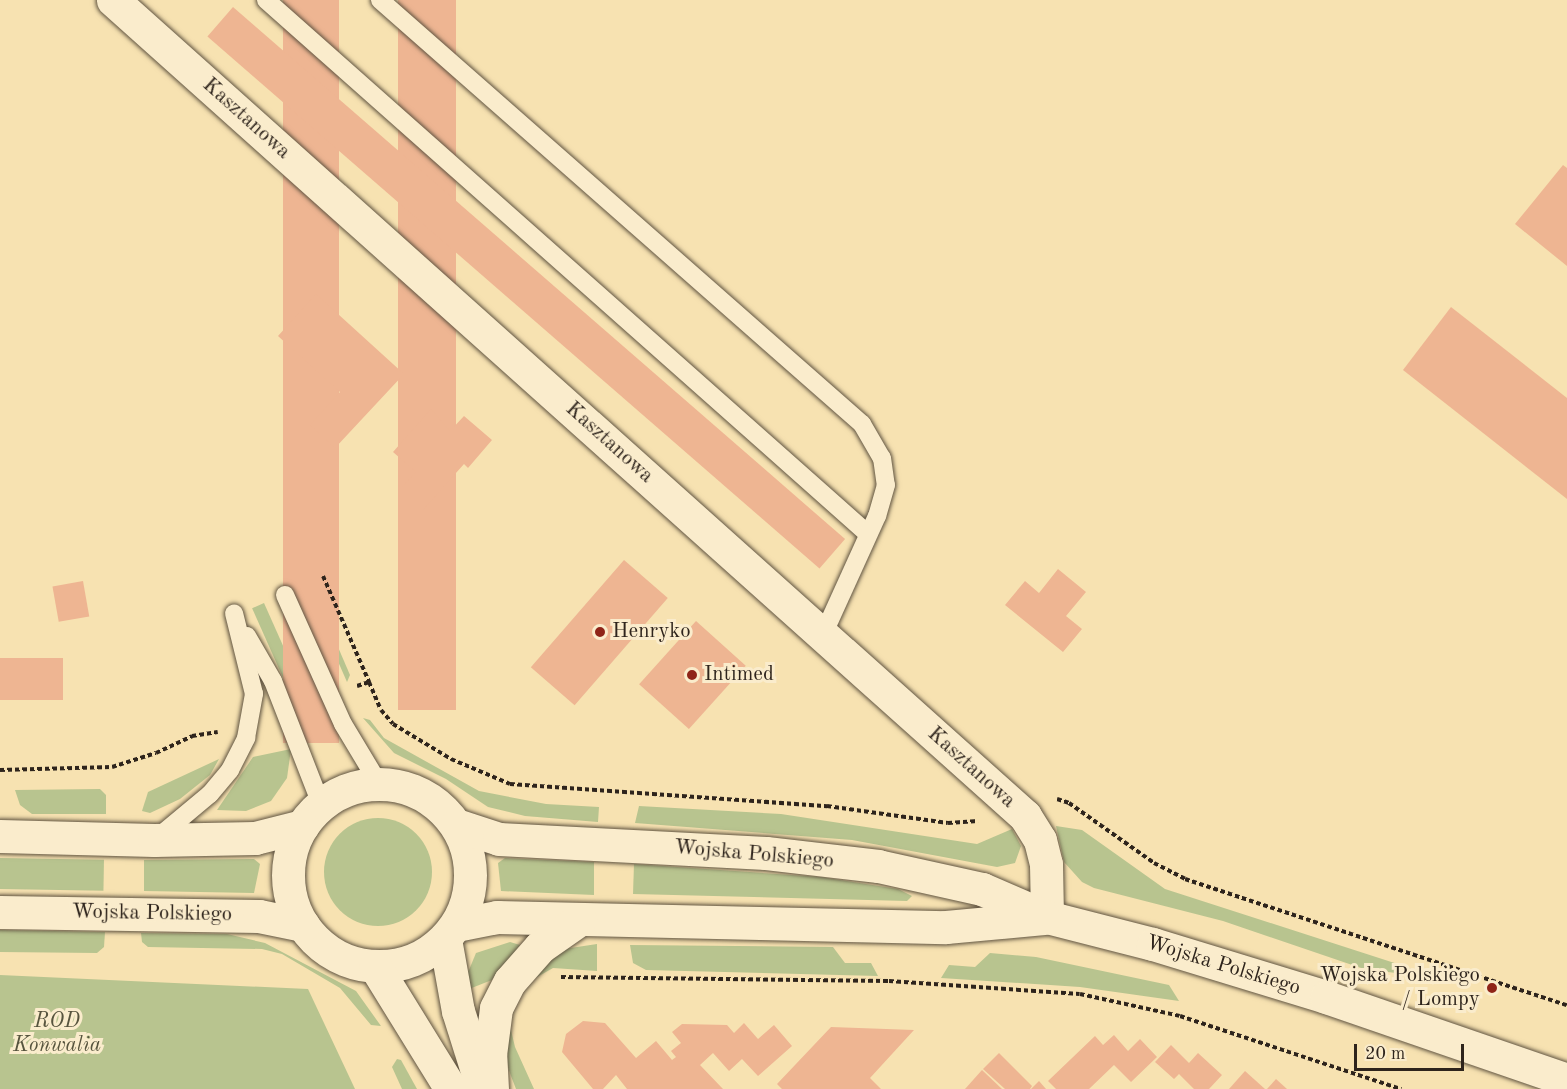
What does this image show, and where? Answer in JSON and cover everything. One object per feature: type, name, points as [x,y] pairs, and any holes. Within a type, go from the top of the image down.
[{"type":"street","name":"Kasztanowa","points":[[113,0],[1026,816],[1040,840],[1047,864],[1047,917]]},
{"type":"street","points":[[0,836],[154,840],[255,838],[311,815],[358,786],[397,785],[423,795],[456,825],[469,857],[471,875],[464,909],[450,932],[424,955],[400,964],[375,966],[334,954],[303,925],[290,893],[288,876],[294,842],[311,815]]},
{"type":"street","name":"Wojska Polskiego","points":[[456,825],[499,839],[766,853],[878,866],[981,889],[1047,917],[1153,944],[1326,997],[1567,1080]]},
{"type":"street","name":"Wojska Polskiego","points":[[0,912],[259,915],[303,925]]},
{"type":"street","name":"Wojska Polskiego","points":[[450,932],[497,917],[946,927],[1047,917]]},
{"type":"street","points":[[492,1089],[490,1055],[496,1008],[510,981],[540,947],[580,920]]},
{"type":"street","points":[[450,932],[458,1011],[483,1089]]},
{"type":"street","points":[[375,966],[451,1089]]},
{"type":"lane","points":[[266,0],[868,534]]},
{"type":"lane","points":[[380,0],[862,424],[882,458],[886,485],[868,534],[823,635]]},
{"type":"lane","points":[[285,595],[343,724],[378,784]]},
{"type":"lane","points":[[154,840],[210,794],[230,770],[246,738],[254,694],[234,613],[273,681],[311,815]]},
{"type":"path","points":[[323,576],[369,682]]},
{"type":"path","points":[[552,980],[565,976],[889,981],[1080,994],[1180,1016],[1401,1089]]},
{"type":"green space","points":[[310,582],[350,675],[347,682],[304,584]]},
{"type":"green space","points":[[264,603],[308,701],[296,706],[252,608]]},
{"type":"green space","points":[[363,718],[370,720],[384,738],[479,791],[546,804],[599,807],[598,822],[525,816],[488,807],[446,779],[394,753]]},
{"type":"green space","points":[[291,749],[287,778],[271,801],[246,811],[217,810],[253,757]]},
{"type":"green space","points":[[219,759],[210,775],[180,799],[150,813],[142,811],[148,792]]},
{"type":"green space","points":[[100,789],[106,795],[106,814],[32,814],[20,805],[15,790]]},
{"type":"green space","points":[[639,806],[781,814],[977,844],[1012,829],[1021,846],[1015,863],[997,867],[852,840],[635,823]]},
{"type":"green space","points":[[378,818],[399,822],[416,834],[428,851],[432,872],[428,893],[416,910],[399,922],[378,926],[357,922],[340,910],[328,893],[324,872],[328,851],[340,834],[357,822]]},
{"type":"green space","points":[[1056,826],[1082,830],[1165,889],[1444,979],[1364,969],[1223,921],[1094,888],[1082,882],[1064,862]]},
{"type":"green space","points":[[0,858],[104,860],[103,891],[0,889]]},
{"type":"green space","points":[[505,858],[594,862],[594,895],[501,891],[498,863]]},
{"type":"green space","points":[[254,859],[260,864],[254,893],[144,891],[144,860]]},
{"type":"green space","points":[[634,864],[821,877],[898,889],[912,896],[907,901],[633,894]]},
{"type":"green space","points":[[0,930],[105,932],[104,947],[97,953],[0,952]]},
{"type":"green space","points":[[141,933],[227,934],[265,943],[356,991],[381,1026],[371,1025],[340,988],[282,954],[262,949],[148,947],[142,942]]},
{"type":"green space","points":[[510,942],[520,945],[492,980],[469,989],[462,987],[476,953]]},
{"type":"green space","points":[[597,944],[597,971],[553,968],[532,980],[532,974],[564,949]]},
{"type":"green space","points":[[630,945],[833,947],[845,963],[871,963],[878,976],[646,970],[633,963]]},
{"type":"green space","points":[[990,953],[1036,957],[1169,985],[1179,1001],[1080,987],[941,978],[949,965],[975,967]]},
{"type":"green space","name":"ROD Konwalia","points":[[0,975],[308,989],[355,1089],[0,1089]]},
{"type":"green space","points":[[510,1026],[515,1047],[534,1089],[516,1089],[511,1076],[505,1058]]},
{"type":"green space","points":[[397,1059],[401,1060],[417,1089],[402,1089],[392,1067]]},
{"type":"building","points":[[283,0],[339,0],[339,743],[283,743]]},
{"type":"building","points":[[398,0],[456,0],[456,710],[398,710]]},
{"type":"building","points":[[233,7],[845,539],[819,568],[207,36]]},
{"type":"building","points":[[1563,165],[1567,168],[1567,266],[1515,224]]},
{"type":"building","points":[[316,294],[404,374],[335,448],[310,425],[340,392],[278,336]]},
{"type":"building","points":[[1451,307],[1567,398],[1567,499],[1403,370]]},
{"type":"building","points":[[431,409],[450,431],[464,416],[492,440],[468,468],[464,464],[423,510],[401,488],[416,472],[393,452]]},
{"type":"building","name":"Henryko","points":[[624,560],[668,598],[575,705],[531,667]]},
{"type":"building","points":[[1058,569],[1086,592],[1066,616],[1082,629],[1063,652],[1005,605],[1025,581],[1039,593]]},
{"type":"building","points":[[83,581],[89,616],[59,622],[52,586]]},
{"type":"building","name":"Intimed","points":[[696,621],[746,666],[689,729],[639,684]]},
{"type":"building","points":[[0,658],[63,658],[63,700],[0,700]]},
{"type":"building","points":[[583,1021],[605,1023],[636,1058],[656,1041],[672,1060],[676,1057],[671,1051],[681,1043],[672,1032],[682,1024],[727,1025],[734,1033],[744,1023],[758,1039],[774,1025],[792,1046],[758,1076],[742,1059],[729,1071],[713,1053],[700,1065],[723,1089],[627,1089],[616,1075],[603,1089],[593,1089],[562,1052],[566,1034]]},
{"type":"building","points":[[831,1027],[914,1030],[870,1078],[881,1089],[782,1089],[777,1084]]},
{"type":"building","points":[[1114,1035],[1128,1051],[1140,1039],[1157,1057],[1131,1082],[1114,1065],[1089,1089],[1056,1089],[1048,1081],[1095,1036],[1103,1045]]},
{"type":"building","points":[[1171,1045],[1189,1063],[1198,1053],[1222,1075],[1209,1089],[1194,1089],[1179,1074],[1174,1079],[1155,1062]]},
{"type":"building","points":[[999,1053],[1032,1086],[1030,1089],[1005,1089],[983,1069]]},
{"type":"building","points":[[982,1070],[1002,1089],[965,1089]]},
{"type":"building","points":[[1245,1071],[1265,1089],[1229,1089]]},
{"type":"building","points":[[1276,1079],[1287,1089],[1267,1089]]},
{"type":"building","points":[[1039,1081],[1046,1089],[1031,1089]]},
{"type":"place","name":"Henryko","points":[[600,632]]},
{"type":"place","name":"Intimed","points":[[692,675]]},
{"type":"place","name":"Wojska Polskiego / Lompy","points":[[1492,988]]}]
